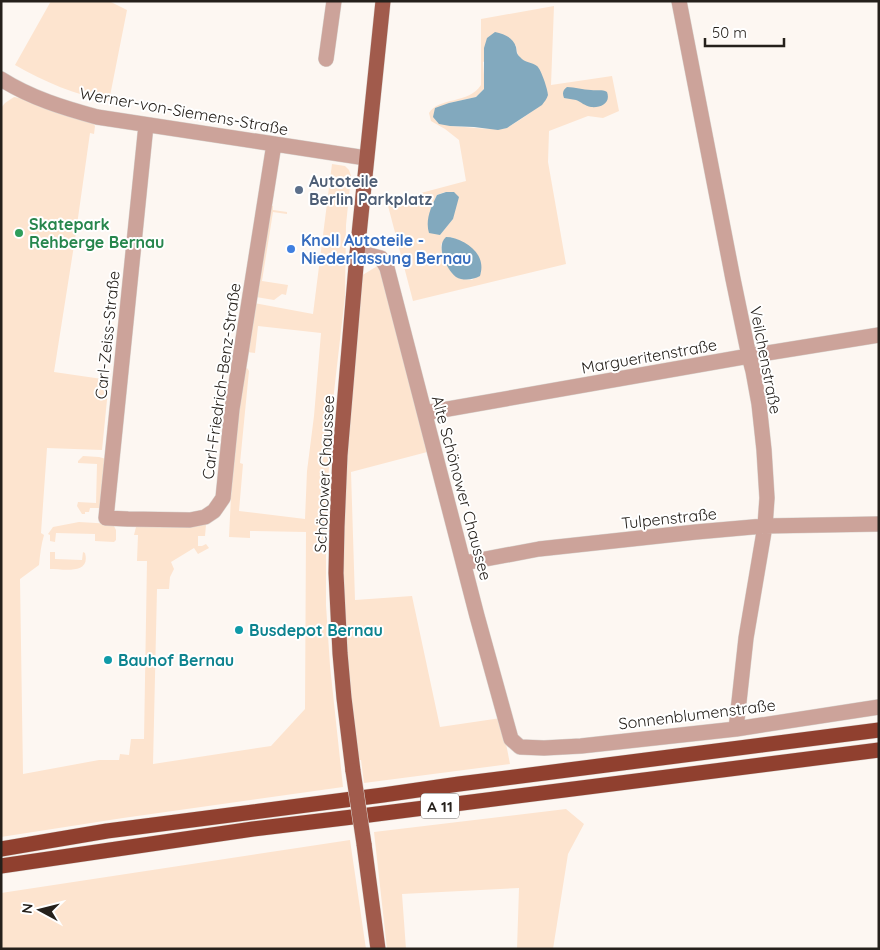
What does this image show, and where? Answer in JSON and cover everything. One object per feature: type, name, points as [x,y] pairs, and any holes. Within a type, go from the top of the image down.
[{"type":"highway","name":"A 11","points":[[1,849],[117,830],[879,730]]},
{"type":"highway","name":"A 11","points":[[1,866],[253,829],[879,750]]},
{"type":"main road","name":"Schönower Chaussee","points":[[378,949],[353,771],[341,662],[336,573],[340,454],[366,158],[383,1]]},
{"type":"street","points":[[326,58],[334,1]]},
{"type":"street","name":"Veilchenstraße","points":[[679,1],[732,279],[748,356],[753,371],[764,450],[767,498],[765,526],[746,638],[736,729]]},
{"type":"street","name":"Werner-von-Siemens-Straße","points":[[3,84],[67,109],[98,117],[366,158]]},
{"type":"street","name":"Carl-Zeiss-Straße","points":[[106,518],[146,125]]},
{"type":"street","name":"Carl-Friedrich-Benz-Straße","points":[[106,518],[128,520],[190,520],[205,518],[214,511],[223,498],[232,409],[274,144]]},
{"type":"street","name":"Alte Schönower Chaussee","points":[[357,254],[381,258],[387,268],[477,616],[511,739],[520,748]]},
{"type":"street","name":"Margueritenstraße","points":[[425,413],[879,335]]},
{"type":"street","name":"Tulpenstraße","points":[[464,563],[539,550],[696,532],[765,526],[879,524]]},
{"type":"street","name":"Sonnenblumenstraße","points":[[520,748],[581,746],[736,729],[879,707]]},
{"type":"shaded area","points":[[51,1],[109,1],[127,10],[109,101],[60,87],[15,65]]},
{"type":"shaded area","points":[[554,6],[551,85],[612,76],[619,111],[603,118],[588,116],[549,131],[548,162],[566,264],[413,301],[387,202],[466,181],[459,140],[431,121],[429,113],[440,105],[469,95],[481,85],[481,19]],"holes":[[[516,45],[520,58],[531,64],[535,109],[508,127],[489,129],[450,126],[449,103],[476,97],[484,89],[483,62]],[[445,192],[454,192],[453,219],[440,235],[431,207],[437,195]],[[451,237],[469,246],[477,254],[481,273],[472,280],[457,277],[446,262],[441,244]]]},
{"type":"shaded area","points":[[14,97],[92,122],[95,126],[94,134],[90,133],[54,372],[109,380],[102,450],[47,448],[41,533],[44,535],[39,565],[20,579],[23,774],[99,760],[119,760],[120,754],[129,755],[131,739],[144,739],[147,561],[137,561],[138,535],[134,535],[137,523],[206,525],[205,536],[198,536],[198,546],[206,544],[209,548],[198,554],[194,548],[171,562],[174,569],[170,577],[169,589],[157,589],[153,764],[271,746],[305,709],[306,532],[250,531],[250,538],[229,537],[233,456],[244,368],[247,368],[249,371],[240,463],[243,464],[239,511],[305,519],[307,471],[321,333],[258,326],[255,353],[247,352],[254,303],[313,314],[332,164],[345,166],[351,176],[346,225],[345,296],[334,392],[330,448],[326,558],[326,605],[330,666],[343,787],[1,837],[1,108]]},
{"type":"shaded area","points":[[269,205],[273,206],[273,210],[287,212],[287,214],[273,212],[262,281],[288,285],[286,295],[282,294],[274,300],[256,297]]},
{"type":"shaded area","points":[[379,265],[431,451],[351,472],[355,600],[412,596],[440,727],[501,718],[510,764],[364,783],[361,760],[358,760],[346,666],[343,598],[343,510],[361,276]]},
{"type":"shaded area","points":[[83,456],[106,459],[99,512],[99,508],[90,508],[89,512],[82,514],[77,506],[78,502],[96,503],[97,464],[78,463]]},
{"type":"shaded area","points":[[79,522],[113,524],[116,530],[116,540],[114,542],[95,541],[95,534],[56,533],[55,542],[50,541],[50,535],[48,534],[53,527]]},
{"type":"shaded area","points":[[50,552],[55,552],[55,559],[82,560],[83,552],[85,553],[86,560],[80,568],[68,570],[50,569]]},
{"type":"shaded area","points":[[566,809],[584,824],[568,854],[553,949],[517,949],[519,888],[402,894],[406,949],[387,949],[374,832]]},
{"type":"shaded area","points":[[350,840],[366,949],[1,949],[1,893]]},
{"type":"water","points":[[495,32],[510,38],[515,44],[520,57],[539,68],[547,89],[548,95],[546,99],[542,105],[507,128],[498,130],[439,124],[433,117],[435,108],[476,97],[484,89],[484,48],[487,38]]},
{"type":"water","points":[[567,87],[605,91],[607,92],[608,99],[602,106],[589,106],[576,100],[564,98],[563,92]]},
{"type":"water","points":[[454,192],[459,197],[453,219],[440,235],[429,233],[428,218],[433,204],[437,195]]},
{"type":"water","points":[[446,237],[463,242],[477,253],[481,265],[480,276],[465,279],[456,277],[453,274],[446,264],[442,252],[443,241]]},
{"type":"place","name":"Autoteile Berlin Parkplatz","points":[[299,190]]},
{"type":"place","name":"Skatepark Rehberge Bernau","points":[[19,233]]},
{"type":"place","name":"Knoll Autoteile - Niederlassung Bernau","points":[[291,249]]},
{"type":"place","name":"Busdepot Bernau","points":[[239,630]]},
{"type":"place","name":"Bauhof Bernau","points":[[108,660]]}]
